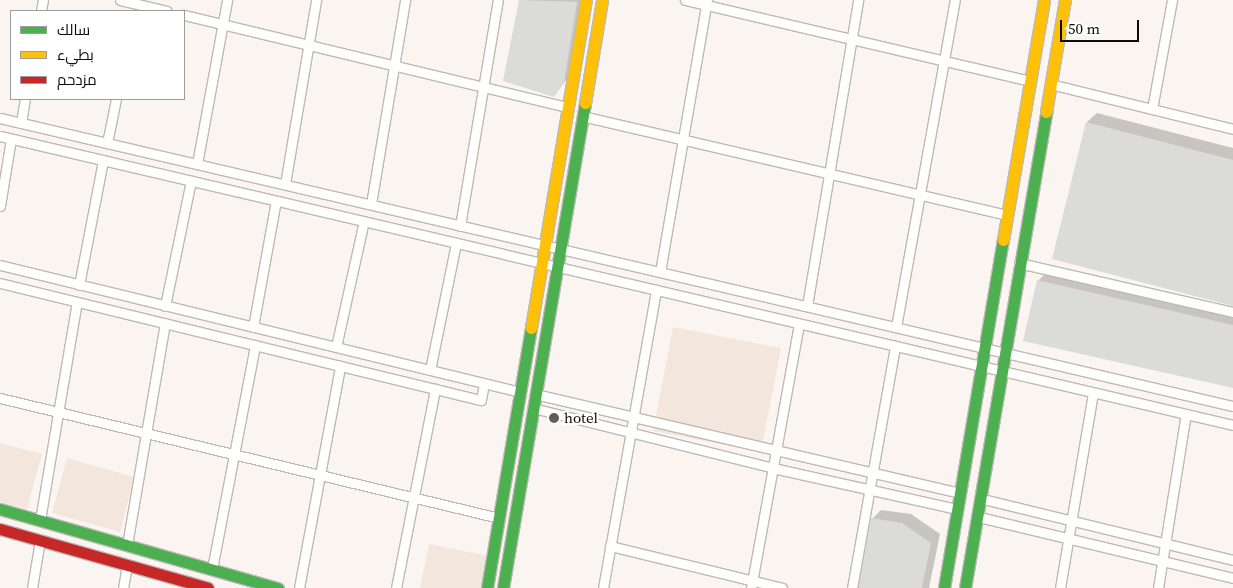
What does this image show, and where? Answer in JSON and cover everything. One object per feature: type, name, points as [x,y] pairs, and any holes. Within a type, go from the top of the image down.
[{"type":"main road","points":[[487,588],[586,0]]},
{"type":"main road","points":[[502,588],[602,0]]},
{"type":"main road","points":[[944,588],[1044,0]]},
{"type":"main road","points":[[965,588],[982,499],[1003,352],[1065,0]]},
{"type":"main road","points":[[0,509],[278,588]]},
{"type":"main road","points":[[0,529],[208,588]]},
{"type":"street","points":[[120,0],[133,5],[162,10]]},
{"type":"street","points":[[197,164],[227,0]]},
{"type":"street","points":[[285,184],[316,0]]},
{"type":"street","points":[[371,204],[405,0]]},
{"type":"street","points":[[460,226],[498,0]]},
{"type":"street","points":[[685,0],[707,2],[1030,81]]},
{"type":"street","points":[[807,306],[858,0]]},
{"type":"street","points":[[896,327],[954,0]]},
{"type":"street","points":[[1152,109],[1172,0]]},
{"type":"street","points":[[660,272],[707,2]]},
{"type":"street","points":[[185,15],[568,107]]},
{"type":"street","points":[[1050,84],[1233,129]]},
{"type":"street","points":[[21,123],[25,100]]},
{"type":"street","points":[[108,143],[116,100]]},
{"type":"street","points":[[582,116],[1007,215]]},
{"type":"street","points":[[0,118],[1233,406]]},
{"type":"street","points":[[0,136],[1233,425]]},
{"type":"street","points":[[0,206],[11,138]]},
{"type":"street","points":[[79,284],[103,160]]},
{"type":"street","points":[[165,306],[191,181]]},
{"type":"street","points":[[253,327],[276,201]]},
{"type":"street","points":[[336,347],[364,222]]},
{"type":"street","points":[[430,370],[456,243]]},
{"type":"street","points":[[1019,263],[1233,312]]},
{"type":"street","points":[[0,265],[520,392]]},
{"type":"street","points":[[0,283],[481,400],[484,383]]},
{"type":"street","points":[[603,588],[656,290]]},
{"type":"street","points":[[40,520],[77,302]]},
{"type":"street","points":[[127,545],[165,323]]},
{"type":"street","points":[[751,584],[799,324]]},
{"type":"street","points":[[212,569],[255,345]]},
{"type":"street","points":[[852,588],[894,346]]},
{"type":"street","points":[[299,588],[340,366]]},
{"type":"street","points":[[396,588],[435,389]]},
{"type":"street","points":[[1060,588],[1093,393]]},
{"type":"street","points":[[535,394],[960,493]]},
{"type":"street","points":[[0,398],[499,518]]},
{"type":"street","points":[[533,408],[869,491],[957,509]]},
{"type":"street","points":[[1158,588],[1186,414]]},
{"type":"street","points":[[982,499],[1233,560]]},
{"type":"street","points":[[979,516],[1233,578]]},
{"type":"street","points":[[32,588],[40,540]]},
{"type":"street","points":[[610,546],[751,584],[782,588]]},
{"type":"street","points":[[123,588],[127,565]]},
{"type":"shaded area","points":[[673,327],[781,348],[761,452],[653,431]]},
{"type":"shaded area","points":[[0,443],[42,454],[27,509],[0,502]]},
{"type":"shaded area","points":[[67,458],[134,477],[120,532],[52,513]]},
{"type":"shaded area","points":[[429,544],[489,556],[483,588],[420,588]]},
{"type":"building","points":[[519,0],[577,2],[564,82],[554,97],[503,81]]},
{"type":"building","points":[[1086,122],[1233,160],[1233,306],[1052,259]]},
{"type":"building","points":[[1037,280],[1233,325],[1233,388],[1023,341]]},
{"type":"building","points":[[871,518],[902,523],[931,543],[922,588],[858,588]]},
{"type":"traffic: fast","points":[[503,588],[585,103]]},
{"type":"traffic: fast","points":[[965,588],[1046,112]]},
{"type":"traffic: fast","points":[[944,588],[1003,240]]},
{"type":"traffic: fast","points":[[487,588],[531,328]]},
{"type":"traffic: fast","points":[[0,509],[278,588]]},
{"type":"traffic: slow","points":[[531,328],[586,0]]},
{"type":"traffic: slow","points":[[585,103],[602,0]]},
{"type":"traffic: slow","points":[[1003,240],[1044,0]]},
{"type":"traffic: slow","points":[[1046,112],[1065,0]]},
{"type":"traffic: jam","points":[[0,529],[208,588]]},
{"type":"place","name":"hotel","points":[[554,418]]}]
